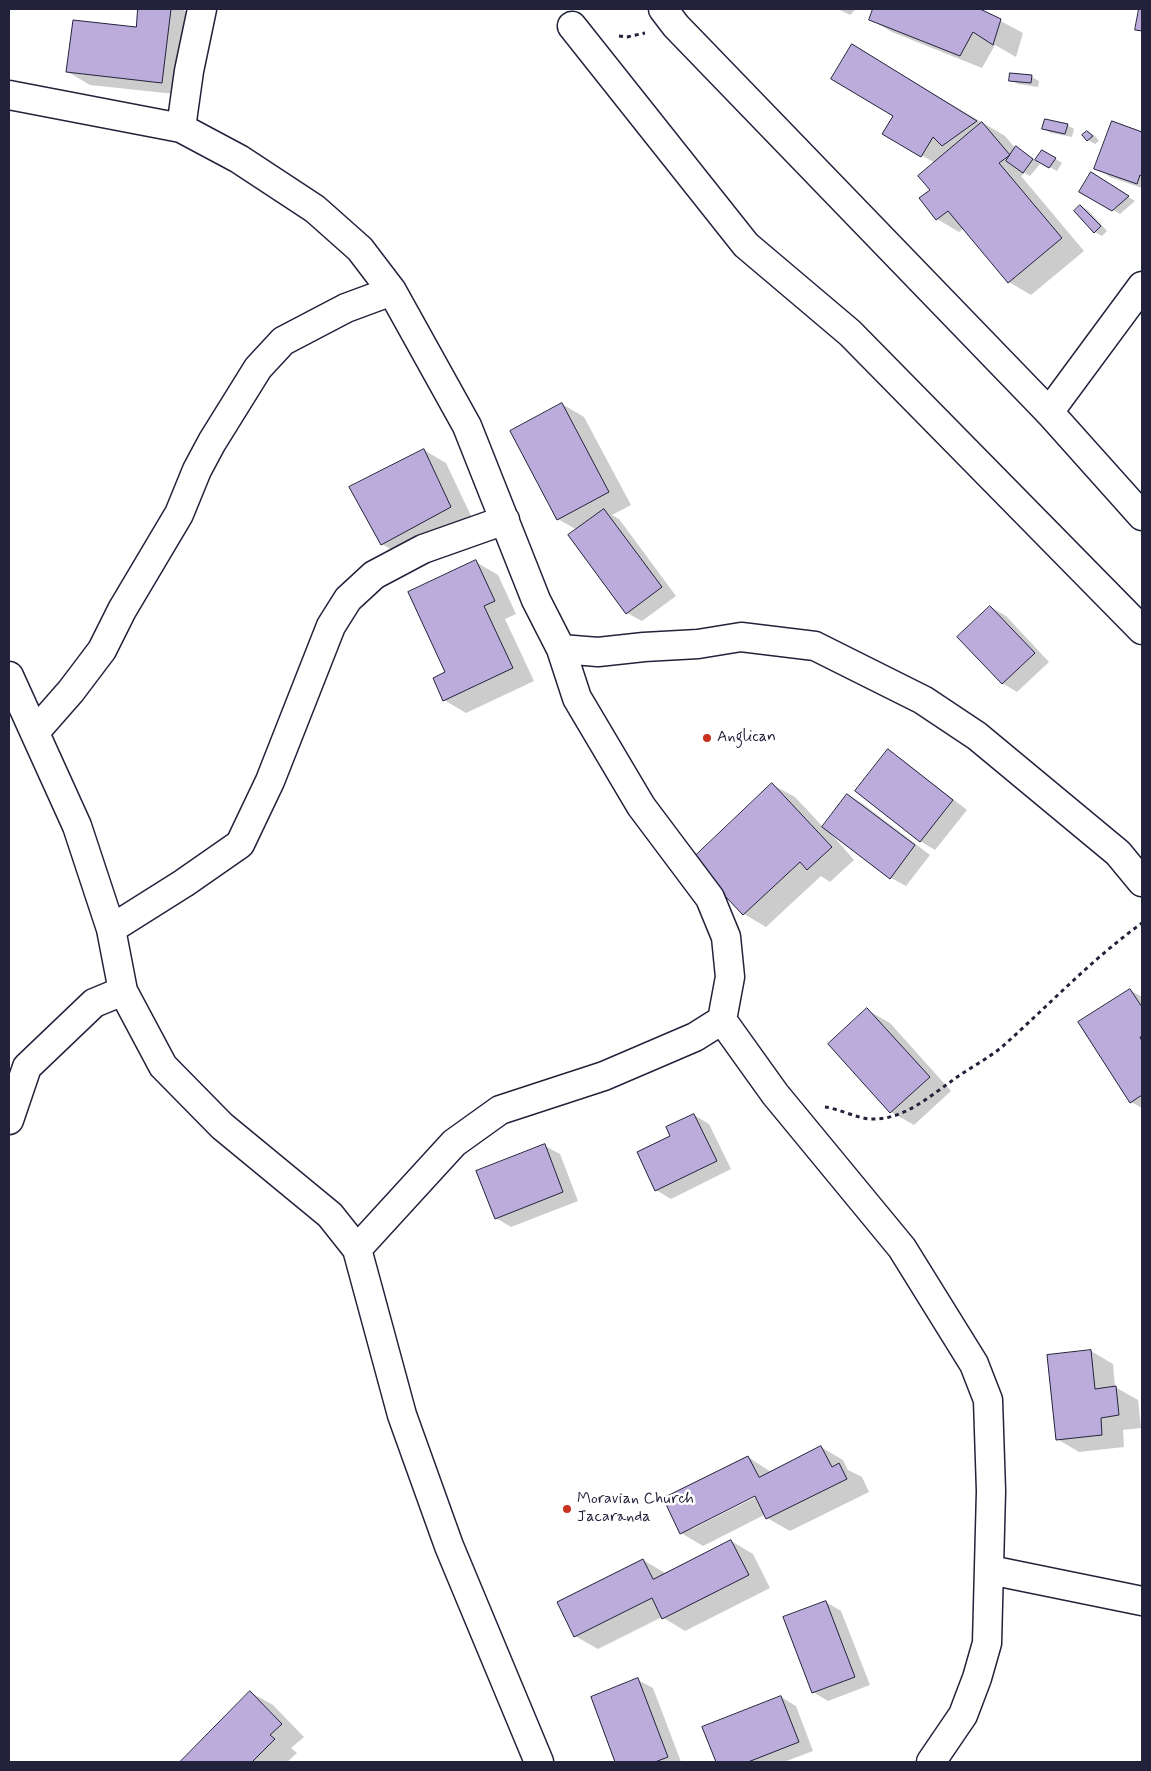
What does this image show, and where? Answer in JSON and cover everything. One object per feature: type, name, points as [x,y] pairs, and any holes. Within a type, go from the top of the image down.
[{"type":"street","points":[[181,128],[189,71],[202,9]]},
{"type":"street","points":[[663,9],[676,26],[1049,412],[1142,516]]},
{"type":"street","points":[[572,26],[746,245],[850,333],[1142,630]]},
{"type":"street","points":[[9,95],[181,128],[239,159],[315,209],[360,249],[392,291],[467,426],[536,600],[561,649],[577,698],[641,806],[710,898],[726,937],[730,978],[722,1020],[775,1094],[902,1248],[974,1364],[988,1400],[990,1570],[987,1643],[977,1678],[963,1715],[931,1762]]},
{"type":"street","points":[[1049,412],[1142,286]]},
{"type":"street","points":[[35,732],[71,691],[102,650],[122,610],[179,514],[196,470],[258,368],[283,341],[346,308],[392,291]]},
{"type":"street","points":[[111,929],[184,883],[240,844],[270,781],[331,626],[348,600],[374,575],[423,549],[505,520]]},
{"type":"street","points":[[561,649],[598,652],[698,644],[741,637],[815,646],[923,700],[977,736],[1118,853],[1142,882]]},
{"type":"street","points":[[9,679],[77,826],[111,929],[123,991],[163,1066],[222,1126],[330,1215],[357,1249],[402,1415],[442,1528],[539,1762]]},
{"type":"street","points":[[9,1120],[27,1067],[94,1003],[123,991]]},
{"type":"street","points":[[357,1249],[454,1143],[500,1110],[604,1076],[695,1036],[722,1020]]},
{"type":"street","points":[[990,1570],[1142,1601]]},
{"type":"path","points":[[823,1107],[839,1109],[871,1119],[890,1117],[916,1106],[1001,1047],[1070,982],[1142,923]]},
{"type":"building","points":[[138,9],[171,9],[162,83],[66,72],[73,20],[136,27]]},
{"type":"building","points":[[873,9],[980,9],[1001,19],[993,45],[973,32],[960,56],[869,20]]},
{"type":"building","points":[[1139,9],[1142,9],[1142,31],[1135,30]]},
{"type":"building","points":[[852,44],[977,121],[942,146],[933,137],[921,157],[882,134],[893,116],[831,79]]},
{"type":"building","points":[[1010,73],[1032,75],[1031,83],[1009,81]]},
{"type":"building","points":[[1045,119],[1068,124],[1065,134],[1042,129]]},
{"type":"building","points":[[1112,121],[1142,132],[1142,176],[1140,175],[1137,184],[1094,169]]},
{"type":"building","points":[[982,122],[1010,155],[999,163],[1062,238],[1008,283],[948,211],[936,220],[919,198],[930,190],[918,176]]},
{"type":"building","points":[[1087,131],[1093,136],[1087,141],[1082,135]]},
{"type":"building","points":[[1016,146],[1033,159],[1023,173],[1006,161]]},
{"type":"building","points":[[1042,150],[1056,158],[1049,168],[1035,160]]},
{"type":"building","points":[[1091,172],[1129,196],[1112,211],[1079,192]]},
{"type":"building","points":[[1080,205],[1101,226],[1094,233],[1074,211]]},
{"type":"building","points":[[562,403],[609,492],[557,520],[510,431]]},
{"type":"building","points":[[424,449],[451,507],[381,545],[349,487]]},
{"type":"building","points":[[604,509],[662,587],[626,614],[568,535]]},
{"type":"building","points":[[476,560],[495,601],[484,606],[513,668],[443,701],[433,678],[445,672],[408,592]]},
{"type":"building","points":[[990,606],[1035,653],[1002,684],[957,637]]},
{"type":"building","points":[[888,749],[953,800],[920,842],[855,791]]},
{"type":"building","points":[[772,783],[832,847],[807,870],[800,862],[743,915],[691,860]]},
{"type":"building","points":[[847,794],[915,845],[890,879],[822,827]]},
{"type":"building","points":[[1130,989],[1142,1007],[1142,1036],[1140,1037],[1142,1041],[1142,1095],[1130,1103],[1078,1022]]},
{"type":"building","points":[[867,1008],[930,1077],[890,1113],[828,1044]]},
{"type":"building","points":[[694,1114],[717,1161],[655,1191],[637,1152],[670,1136],[666,1127]]},
{"type":"building","points":[[545,1144],[563,1192],[495,1219],[476,1171]]},
{"type":"building","points":[[1091,1350],[1095,1389],[1116,1386],[1119,1415],[1101,1418],[1102,1435],[1056,1440],[1047,1355]]},
{"type":"building","points":[[821,1446],[832,1467],[839,1463],[847,1479],[766,1519],[755,1496],[680,1534],[663,1498],[748,1456],[759,1477]]},
{"type":"building","points":[[731,1540],[749,1575],[662,1619],[652,1598],[574,1637],[557,1602],[643,1559],[653,1579]]},
{"type":"building","points":[[826,1601],[855,1677],[812,1693],[783,1617]]},
{"type":"building","points":[[638,1678],[668,1757],[655,1762],[615,1762],[591,1697]]},
{"type":"building","points":[[250,1691],[282,1724],[270,1735],[275,1739],[252,1762],[180,1762]]},
{"type":"building","points":[[781,1696],[799,1742],[748,1762],[716,1762],[702,1727]]},
{"type":"place","name":"Anglican","points":[[707,738]]},
{"type":"place","name":"Moravian Church Jacaranda","points":[[567,1509]]}]
